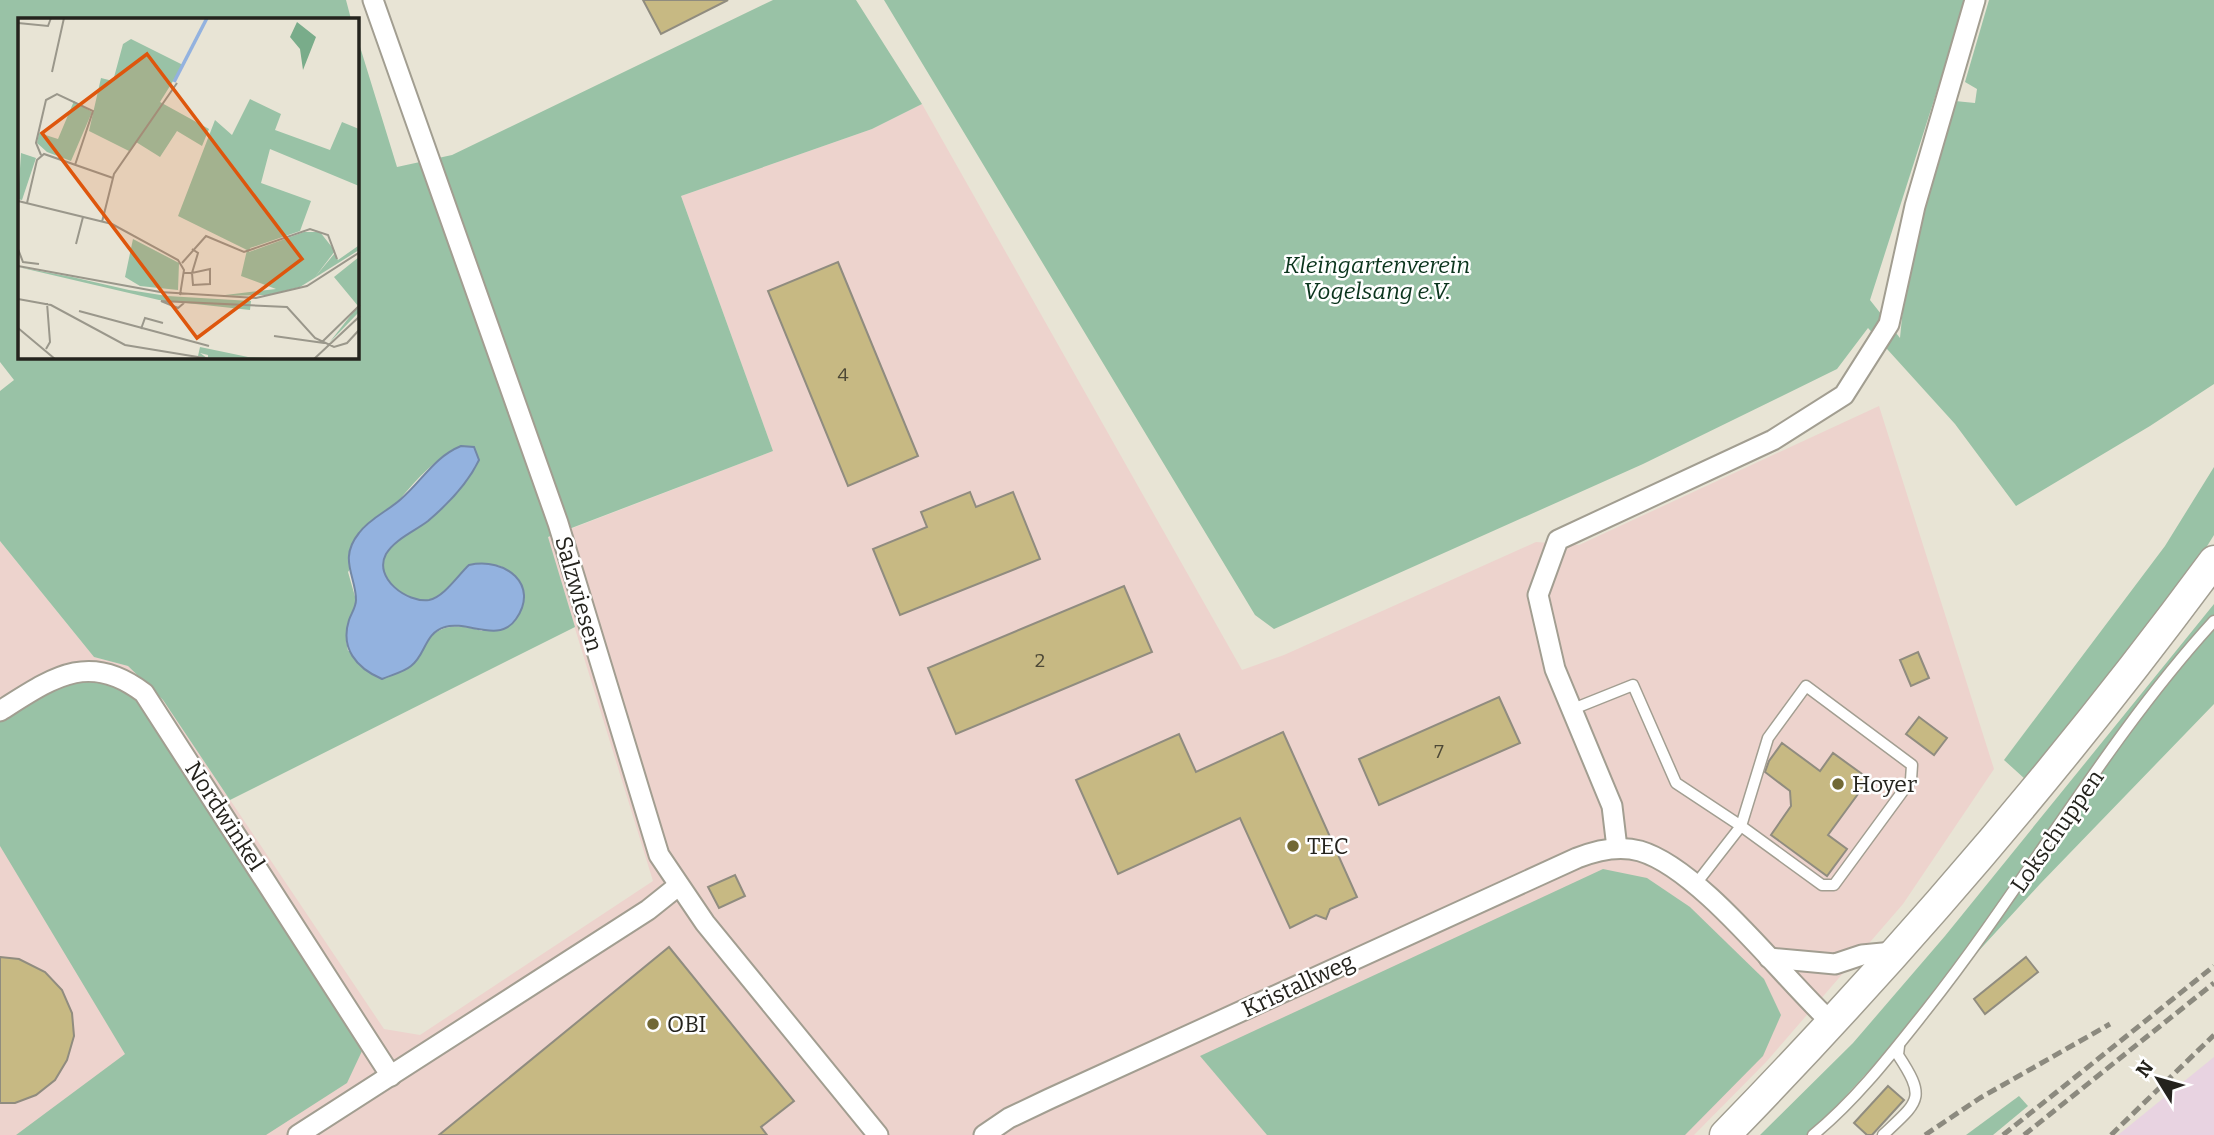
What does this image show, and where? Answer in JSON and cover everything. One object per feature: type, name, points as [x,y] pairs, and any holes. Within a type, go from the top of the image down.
[{"type":"main road","points":[[1725,1135],[1894,952],[2038,784],[2214,561]]},
{"type":"street","name":"Salzwiesen","points":[[373,0],[558,523],[659,855],[678,887],[878,1135]]},
{"type":"street","points":[[1617,848],[1612,806],[1555,669],[1538,595],[1558,540],[1773,440],[1843,395],[1889,324],[1915,206],[1975,0]]},
{"type":"street","name":"Nordwinkel","points":[[0,711],[54,678],[70,672],[92,670],[114,675],[144,693],[391,1076]]},
{"type":"street","name":"Kristallweg","points":[[984,1135],[1009,1118],[1049,1099],[1577,858],[1617,848],[1650,855],[1695,885],[1831,1022]]},
{"type":"street","points":[[298,1135],[648,910],[678,887]]},
{"type":"street","points":[[1769,958],[1835,964],[1862,955],[1894,952]]},
{"type":"lane","name":"Lokschuppen","points":[[1813,1135],[1857,1093],[1968,957],[2166,673],[2214,621]]},
{"type":"lane","points":[[1573,709],[1633,685],[1676,783],[1741,826],[1822,885],[1834,885],[1911,780],[1912,765],[1806,686],[1768,738],[1741,826],[1695,885]]},
{"type":"lane","points":[[1883,1135],[1911,1108],[1918,1092],[1916,1081],[1898,1055],[1901,1042]]},
{"type":"shaded area","points":[[922,104],[1242,670],[1284,655],[1536,542],[1579,545],[1879,406],[1994,769],[1903,904],[1767,1061],[1694,1135],[0,1135],[0,541],[94,657],[128,666],[163,700],[384,1029],[420,1035],[653,881],[547,538],[773,451],[681,196],[872,129]]},
{"type":"shaded area","points":[[2214,1057],[2214,1135],[2118,1135]]},
{"type":"green space","points":[[0,0],[346,0],[351,18],[18,18],[18,359],[359,359],[359,44],[397,167],[452,155],[773,0],[856,0],[922,104],[872,129],[681,196],[773,451],[548,537],[575,627],[230,800],[163,700],[128,666],[94,657],[0,541],[0,391],[14,380],[0,362]],"holes":[[[453,449],[479,459],[443,508],[390,549],[383,563],[384,572],[394,587],[420,600],[429,600],[440,595],[469,565],[486,564],[504,568],[521,584],[482,631],[461,627],[443,629],[430,639],[419,658],[348,651],[346,639],[356,600],[348,572],[395,505],[437,461]]]},
{"type":"green space","name":"Kleingartenverein Vogelsang e.V.","points":[[884,0],[1966,0],[1870,300],[1900,338],[1914,248],[1955,101],[1975,103],[1977,89],[1965,82],[1989,0],[2214,0],[2214,384],[2150,426],[2016,506],[1955,424],[1868,328],[1837,369],[1643,464],[1274,629],[1255,615]]},
{"type":"green space","points":[[2214,467],[2214,535],[2194,567],[2025,779],[2004,760],[2165,546]]},
{"type":"green space","points":[[2214,604],[2214,704],[2040,884],[1810,1135],[1760,1135],[1853,1043],[1945,936]]},
{"type":"green space","points":[[71,681],[114,683],[152,713],[362,1051],[347,1083],[266,1135],[16,1135],[125,1054],[0,846],[0,717]]},
{"type":"green space","points":[[1603,869],[1647,878],[1690,907],[1764,979],[1781,1015],[1763,1056],[1685,1135],[1267,1135],[1200,1056]]},
{"type":"green space","points":[[2019,1096],[2028,1106],[1993,1135],[1966,1135]]},
{"type":"water","points":[[461,446],[474,447],[479,460],[474,469],[443,508],[390,549],[383,563],[384,572],[394,587],[402,593],[420,600],[429,600],[445,590],[469,565],[495,565],[515,576],[521,585],[524,595],[522,607],[516,619],[501,630],[454,626],[438,630],[411,666],[382,679],[358,663],[352,656],[347,639],[349,620],[356,600],[349,559],[353,542],[368,523],[401,499],[443,456]]},
{"type":"building","points":[[643,0],[728,0],[661,34]]},
{"type":"building","points":[[838,262],[918,456],[848,486],[768,291]]},
{"type":"building","points":[[970,492],[976,507],[1013,492],[1040,559],[900,615],[873,549],[927,527],[921,512]]},
{"type":"building","points":[[1124,586],[1152,652],[956,734],[928,668]]},
{"type":"building","points":[[1918,652],[1929,678],[1911,686],[1900,660]]},
{"type":"building","points":[[1499,697],[1520,743],[1379,805],[1359,759]]},
{"type":"building","points":[[1919,717],[1947,738],[1934,755],[1906,734]]},
{"type":"building","name":"TEC","points":[[1283,732],[1357,897],[1330,909],[1326,919],[1316,915],[1290,928],[1240,818],[1118,874],[1076,780],[1179,734],[1196,772]]},
{"type":"building","points":[[1782,743],[1820,771],[1833,753],[1869,779],[1828,835],[1847,849],[1827,876],[1771,835],[1791,806],[1790,791],[1765,772],[1769,761]]},
{"type":"building","points":[[735,875],[745,896],[719,908],[708,887]]},
{"type":"building","name":"OBI","points":[[669,947],[794,1101],[761,1127],[767,1135],[439,1135]]},
{"type":"building","points":[[0,957],[19,959],[45,972],[62,990],[72,1013],[74,1036],[67,1060],[55,1080],[36,1095],[15,1103],[0,1103]]},
{"type":"building","points":[[2026,957],[2038,972],[1985,1014],[1974,999]]},
{"type":"building","points":[[1888,1086],[1904,1100],[1872,1135],[1867,1135],[1854,1123]]},
{"type":"railway","points":[[2003,1135],[2214,966]]},
{"type":"railway","points":[[2024,1135],[2214,983]]},
{"type":"railway","points":[[1925,1135],[1980,1098],[2110,1024]]},
{"type":"railway","points":[[2111,1135],[2214,1035]]},
{"type":"place","name":"Hoyer","points":[[1838,784]]},
{"type":"place","name":"TEC","points":[[1293,846]]},
{"type":"place","name":"OBI","points":[[653,1024]]}]
